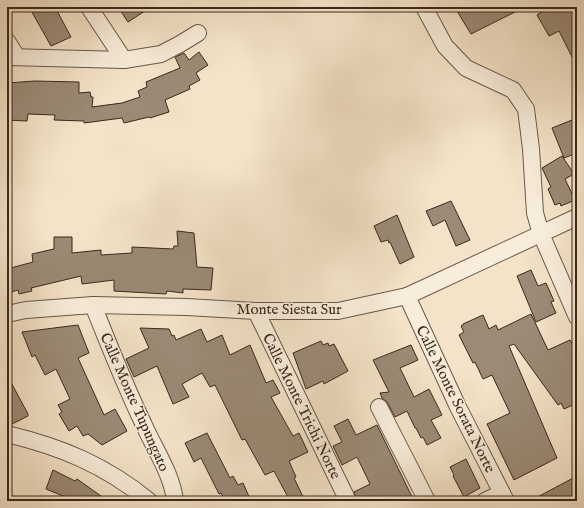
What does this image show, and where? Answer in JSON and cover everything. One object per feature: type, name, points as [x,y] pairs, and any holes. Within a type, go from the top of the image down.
[{"type":"street","points":[[89,7],[124,60]]},
{"type":"street","points":[[424,7],[445,46],[460,62],[466,68],[513,90],[526,109],[531,148],[535,213],[541,234],[577,317]]},
{"type":"street","points":[[7,41],[12,57],[124,60],[161,54],[198,33]]},
{"type":"street","name":"Monte Siesta Sur","points":[[7,314],[26,310],[92,305],[188,307],[256,311],[338,311],[407,296],[577,217]]},
{"type":"street","name":"Calle Monte Sorata Norte","points":[[407,296],[458,407],[504,497]]},
{"type":"street","name":"Calle Monte Tupungato","points":[[92,305],[143,424],[168,474],[174,491],[175,501]]},
{"type":"street","name":"Calle Monte Trichi Norte","points":[[256,311],[348,501]]},
{"type":"street","points":[[379,407],[427,501]]},
{"type":"street","points":[[7,434],[56,448],[89,462],[122,481],[149,501]]},
{"type":"street","points":[[485,501],[504,497]]},
{"type":"building","points":[[29,7],[55,7],[71,37],[51,46]]},
{"type":"building","points":[[118,7],[151,7],[128,22]]},
{"type":"building","points":[[466,7],[525,7],[471,34],[457,11]]},
{"type":"building","points":[[550,7],[574,7],[577,12],[577,67],[559,31],[549,36],[537,15]]},
{"type":"building","points":[[199,52],[208,65],[196,73],[200,80],[189,86],[190,89],[165,100],[169,112],[150,118],[124,123],[122,118],[84,123],[84,121],[54,120],[55,115],[28,114],[27,121],[7,120],[7,83],[35,81],[79,82],[79,93],[90,92],[91,97],[93,97],[92,107],[122,103],[140,97],[138,91],[147,87],[146,82],[180,68],[175,57],[184,53],[189,60]]},
{"type":"building","points":[[577,118],[577,153],[564,158],[552,128]]},
{"type":"building","points":[[562,156],[574,174],[565,179],[575,200],[561,206],[560,203],[555,205],[548,189],[551,187],[542,168]]},
{"type":"building","points":[[451,201],[470,240],[456,246],[445,220],[433,226],[426,211]]},
{"type":"building","points":[[397,215],[414,257],[400,264],[390,242],[389,243],[388,240],[381,242],[374,226]]},
{"type":"building","points":[[177,231],[194,233],[197,267],[213,268],[211,290],[183,289],[183,293],[167,291],[166,294],[114,291],[114,280],[82,284],[81,276],[31,288],[32,291],[19,294],[18,290],[11,292],[7,278],[7,269],[33,262],[32,254],[54,249],[54,237],[72,237],[72,253],[101,250],[101,255],[132,253],[132,247],[173,249],[174,246],[178,246]]},
{"type":"building","points":[[531,270],[538,286],[546,283],[554,301],[551,302],[556,313],[536,322],[517,276]]},
{"type":"building","points":[[531,314],[548,350],[570,340],[577,353],[577,403],[564,409],[561,403],[558,405],[514,344],[509,346],[557,458],[514,480],[487,424],[510,413],[492,375],[483,379],[459,335],[464,332],[461,326],[463,324],[483,315],[489,329],[496,325],[498,330]]},
{"type":"building","points":[[78,325],[89,353],[78,358],[104,415],[115,409],[127,431],[102,445],[88,434],[83,436],[77,426],[69,431],[59,414],[62,412],[58,405],[70,399],[56,369],[45,375],[35,355],[32,357],[22,332]]},
{"type":"building","points":[[140,328],[169,329],[172,336],[174,335],[176,340],[201,329],[207,342],[222,335],[230,355],[250,345],[266,383],[273,380],[280,393],[271,397],[293,436],[299,433],[308,452],[289,461],[296,477],[294,478],[305,501],[290,501],[274,471],[265,475],[245,439],[242,440],[215,385],[210,387],[202,373],[182,384],[189,397],[173,404],[157,366],[134,377],[126,359],[149,348]]},
{"type":"building","points":[[321,341],[323,345],[328,343],[329,346],[334,344],[348,371],[324,384],[323,381],[306,389],[293,353]]},
{"type":"building","points":[[411,345],[418,360],[400,368],[414,397],[429,389],[442,415],[431,420],[441,438],[427,445],[423,437],[421,438],[415,428],[407,411],[395,417],[387,402],[382,398],[380,393],[389,392],[373,360]]},
{"type":"building","points":[[7,375],[28,414],[28,416],[10,425],[7,425]]},
{"type":"building","points":[[348,419],[356,435],[377,425],[414,501],[357,501],[354,492],[370,484],[357,457],[342,465],[333,446],[342,442],[334,426]]},
{"type":"building","points":[[207,433],[230,478],[233,476],[238,485],[243,483],[251,501],[225,501],[221,493],[219,494],[201,458],[194,462],[185,443]]},
{"type":"building","points":[[466,459],[480,488],[464,497],[450,467]]},
{"type":"building","points":[[53,470],[75,481],[77,479],[108,501],[75,501],[46,489]]},
{"type":"building","points":[[577,476],[577,501],[530,501]]}]
